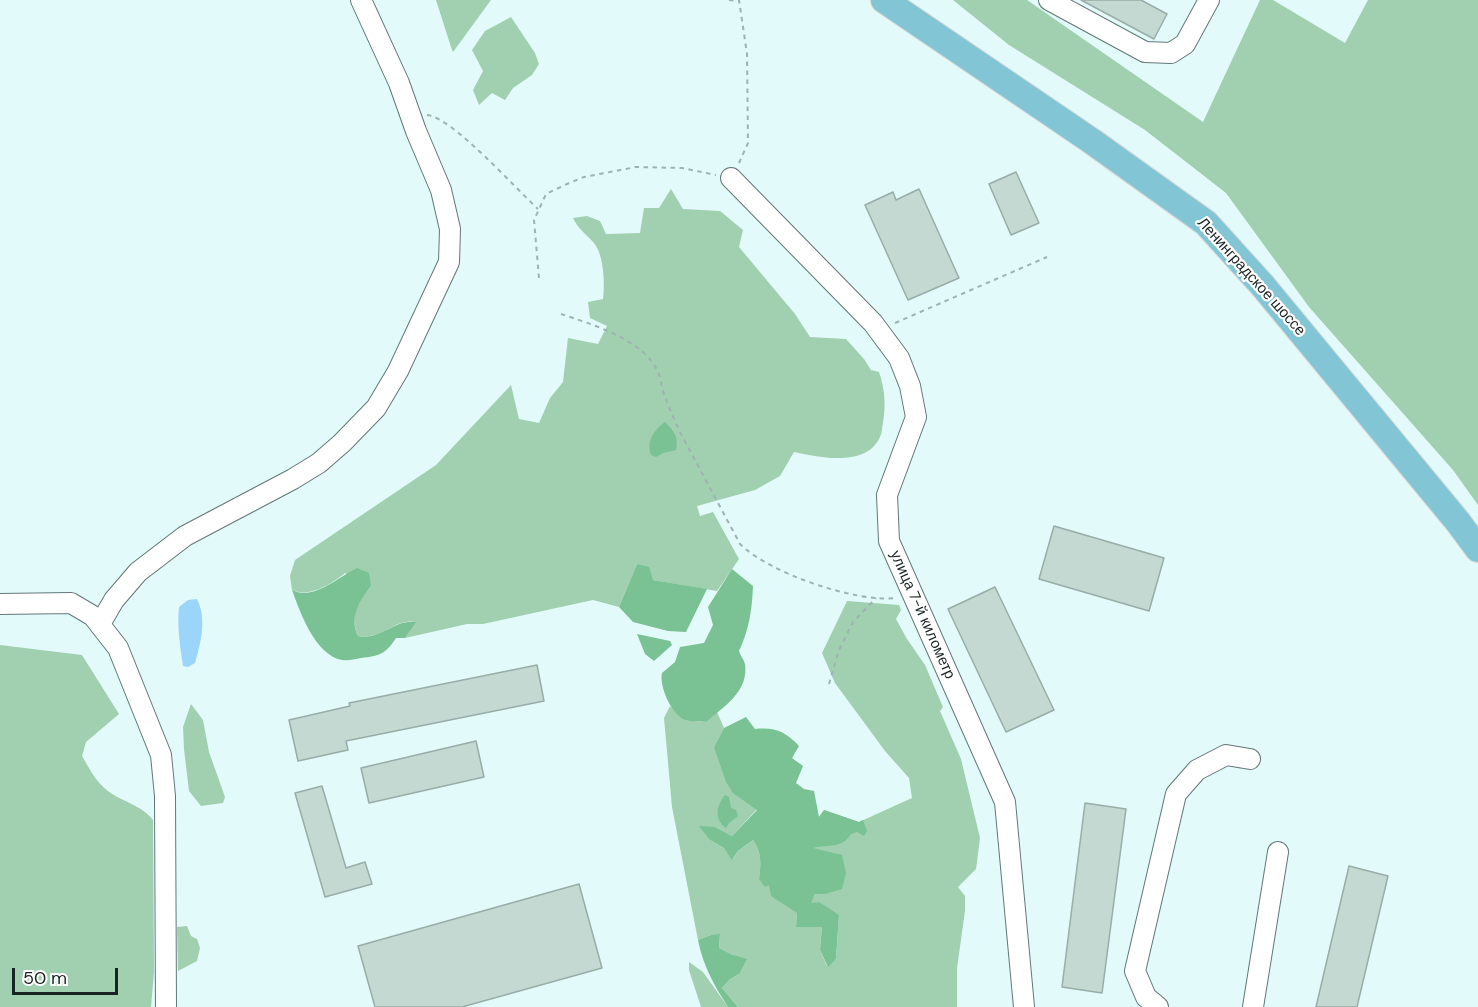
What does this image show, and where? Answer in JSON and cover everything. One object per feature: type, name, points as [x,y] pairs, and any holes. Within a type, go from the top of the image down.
[{"type":"main road","name":"Ленинградское шоссе","points":[[884,0],[1111,154],[1206,223],[1301,331],[1478,549]]},
{"type":"lane","points":[[99,624],[114,600],[138,572],[185,536],[319,463],[376,408],[398,371],[449,262],[450,229],[441,190],[399,83],[362,0]]},
{"type":"lane","points":[[1049,0],[1145,52],[1171,53],[1185,44],[1209,0]]},
{"type":"lane","name":"улица 7-й километр","points":[[731,178],[878,330],[899,358],[910,386],[916,417],[887,495],[889,541],[1005,802],[1024,1007]]},
{"type":"lane","points":[[0,604],[71,603],[93,616],[118,648],[161,755],[165,796],[166,1007]]},
{"type":"lane","points":[[1158,1007],[1146,997],[1136,971],[1176,794],[1197,770],[1226,754],[1250,759]]},
{"type":"lane","points":[[1253,1007],[1278,852]]},
{"type":"path","points":[[539,278],[534,220],[546,194],[567,183],[636,167],[682,168],[731,178],[748,143],[747,54],[740,0],[729,0]]},
{"type":"path","points":[[410,113],[434,115],[459,132],[539,210]]},
{"type":"path","points":[[878,330],[1047,257]]},
{"type":"path","points":[[561,314],[614,334],[650,359],[658,370],[670,413],[740,544],[747,551],[781,570],[837,591],[890,599],[914,596]]},
{"type":"path","points":[[829,684],[839,650],[853,622],[876,598]]},
{"type":"green space","points":[[436,0],[491,0],[453,52]]},
{"type":"green space","points":[[953,0],[1027,0],[1203,122],[1260,0],[1273,0],[1345,43],[1368,0],[1478,0],[1478,505],[1453,470],[1309,307],[1226,193],[1145,130],[1009,45]]},
{"type":"green space","points":[[511,17],[535,53],[539,64],[532,75],[513,88],[505,100],[492,93],[479,105],[473,90],[483,71],[472,50],[485,31]]},
{"type":"green space","points":[[671,189],[683,209],[720,211],[743,230],[739,247],[795,314],[810,337],[846,339],[871,370],[879,372],[884,391],[883,423],[881,435],[873,447],[853,457],[841,458],[794,452],[780,476],[755,490],[697,506],[700,516],[713,512],[739,559],[717,591],[653,580],[637,564],[619,607],[593,600],[405,638],[415,622],[401,623],[375,635],[358,636],[354,622],[356,610],[371,586],[345,573],[313,591],[292,590],[290,576],[295,560],[436,465],[511,385],[519,419],[539,423],[550,398],[563,382],[568,338],[598,344],[607,326],[590,318],[588,302],[603,299],[604,278],[600,255],[594,243],[573,218],[587,216],[600,221],[606,234],[640,233],[644,208],[659,208]]},
{"type":"green space","points":[[665,422],[675,434],[676,450],[656,457],[651,455],[650,441],[654,432]]},
{"type":"green space","points":[[637,564],[649,567],[653,580],[707,589],[686,632],[668,631],[633,622],[619,607]]},
{"type":"green space","points":[[357,568],[369,573],[371,586],[359,604],[355,616],[355,629],[358,636],[374,635],[401,623],[416,622],[405,638],[396,638],[382,653],[342,660],[332,656],[316,641],[304,620],[292,590],[300,593],[317,590]]},
{"type":"green space","points":[[732,569],[753,586],[749,620],[739,651],[745,664],[743,683],[733,698],[706,722],[685,720],[675,712],[667,699],[662,685],[662,673],[675,662],[680,647],[704,643],[713,625],[708,607]]},
{"type":"green space","points":[[847,601],[899,605],[901,610],[896,619],[925,665],[943,707],[940,711],[961,759],[980,838],[976,869],[958,887],[965,896],[965,911],[957,968],[957,1007],[738,1007],[722,988],[739,974],[733,955],[719,948],[720,935],[711,935],[698,940],[672,807],[664,718],[670,706],[685,720],[705,722],[717,712],[724,728],[714,747],[757,809],[732,836],[715,827],[710,840],[724,848],[733,859],[738,851],[753,840],[760,859],[759,879],[769,885],[797,913],[796,927],[822,927],[820,950],[827,966],[836,959],[839,915],[810,903],[815,894],[825,894],[823,852],[811,848],[817,820],[824,810],[859,822],[912,798],[909,778],[885,751],[835,683],[822,653]]},
{"type":"green space","points":[[637,634],[670,641],[672,645],[654,661],[645,654]]},
{"type":"green space","points":[[0,645],[82,655],[119,714],[86,742],[82,756],[93,775],[104,787],[114,795],[138,807],[153,820],[154,972],[151,1007],[0,1007]]},
{"type":"green space","points":[[191,704],[203,720],[209,752],[225,797],[223,803],[201,806],[189,791],[183,727]]},
{"type":"green space","points":[[746,717],[755,729],[779,731],[799,746],[792,758],[803,766],[796,783],[804,789],[814,791],[819,817],[824,810],[859,822],[863,820],[867,831],[864,836],[857,832],[851,834],[839,844],[813,848],[842,855],[846,873],[842,889],[825,894],[815,894],[811,903],[819,902],[839,915],[836,959],[828,967],[820,950],[822,927],[796,927],[797,913],[771,896],[769,885],[765,887],[759,879],[760,859],[753,840],[738,851],[732,860],[724,848],[710,840],[699,826],[715,827],[732,836],[757,810],[733,793],[726,782],[714,747],[724,728]]},
{"type":"green space","points":[[725,795],[729,797],[731,808],[736,810],[738,816],[726,828],[718,817],[720,804]]},
{"type":"green space","points":[[187,926],[191,936],[197,939],[200,948],[197,961],[178,971],[177,927]]},
{"type":"green space","points":[[720,934],[719,948],[747,959],[739,974],[722,988],[738,1007],[728,1007],[710,975],[700,949],[698,940]]},
{"type":"green space","points":[[689,962],[703,972],[728,1007],[701,1007],[689,970]]},
{"type":"water","points":[[197,599],[202,614],[202,631],[195,663],[188,667],[183,666],[179,607],[188,600]]},
{"type":"building","points":[[1081,0],[1141,0],[1167,14],[1154,39]]},
{"type":"building","points":[[1016,172],[1039,223],[1011,235],[989,184]]},
{"type":"building","points":[[919,189],[959,278],[908,300],[865,205],[893,192],[896,200]]},
{"type":"building","points":[[1054,526],[1164,558],[1149,611],[1039,579]]},
{"type":"building","points":[[995,587],[1054,710],[1006,732],[948,609]]},
{"type":"building","points":[[537,665],[544,701],[346,741],[348,750],[298,761],[289,720],[350,706],[349,703]]},
{"type":"building","points":[[476,741],[484,777],[369,803],[361,768]]},
{"type":"building","points":[[322,786],[346,868],[365,862],[372,884],[325,897],[295,793]]},
{"type":"building","points":[[1085,803],[1126,809],[1102,993],[1062,987]]},
{"type":"building","points":[[1349,866],[1388,876],[1357,1007],[1316,1007]]},
{"type":"building","points":[[579,884],[602,968],[462,1007],[375,1007],[358,946]]}]
